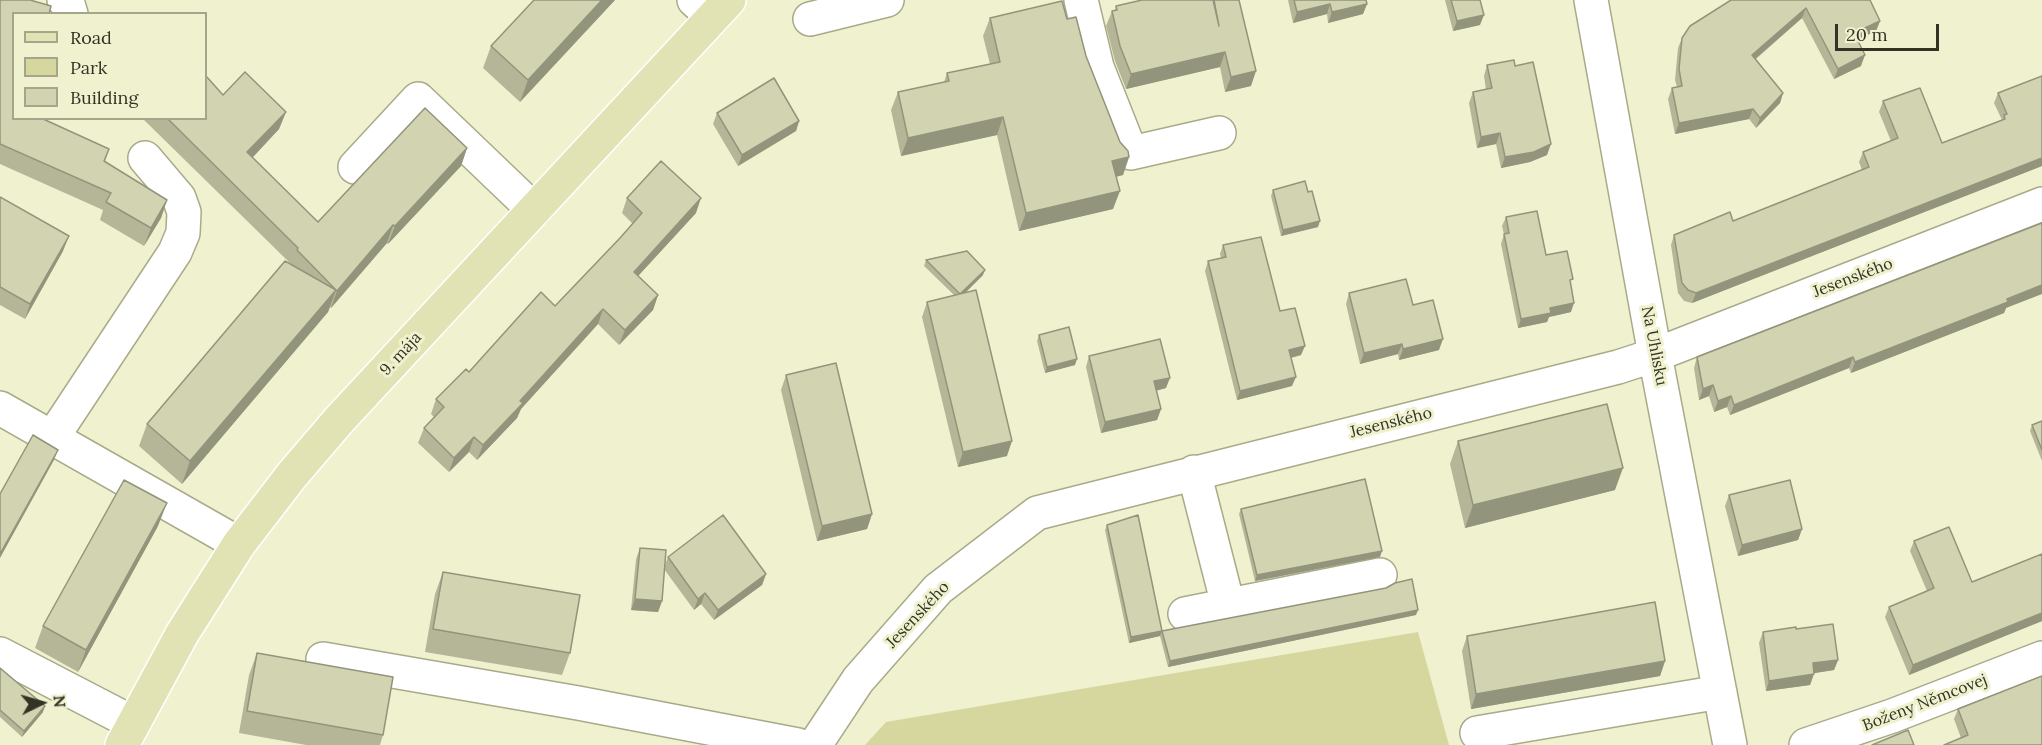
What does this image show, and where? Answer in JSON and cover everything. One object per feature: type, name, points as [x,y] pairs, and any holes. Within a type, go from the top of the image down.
[{"type":"main road","name":"9. mája","points":[[127,734],[182,634],[239,544],[292,475],[340,419],[534,210],[712,6]]},
{"type":"street","points":[[810,19],[887,0]]},
{"type":"street","points":[[1081,0],[1097,67],[1131,153],[1219,133]]},
{"type":"street","name":"Na Uhlisku","points":[[1592,0],[1654,355],[1730,745]]},
{"type":"street","points":[[355,167],[418,99],[534,210]]},
{"type":"street","points":[[52,438],[175,252],[183,233],[184,213],[179,198],[145,158]]},
{"type":"street","name":"Jesenského","points":[[815,745],[858,680],[938,589],[1038,513],[1618,367],[2042,204]]},
{"type":"street","points":[[0,408],[239,544]]},
{"type":"street","points":[[1194,472],[1228,605]]},
{"type":"street","points":[[1185,614],[1380,575]]},
{"type":"street","points":[[0,654],[127,734]]},
{"type":"street","name":"Boženy Němcovej","points":[[1806,745],[1892,716],[2042,658]]},
{"type":"street","points":[[324,659],[578,703],[798,745]]},
{"type":"street","points":[[1477,733],[1720,692]]},
{"type":"green space","points":[[1418,632],[1449,745],[865,745],[886,722]]},
{"type":"building","points":[[0,0],[30,0],[51,6],[50,12],[12,12],[12,120],[45,120],[109,149],[104,161],[167,200],[151,228],[106,202],[111,193],[0,144]]},
{"type":"building","points":[[534,0],[602,0],[528,80],[491,46]]},
{"type":"building","points":[[1142,0],[1213,0],[1219,26],[1214,0],[1239,0],[1256,71],[1231,77],[1225,52],[1131,74],[1120,46],[1112,11],[1117,10],[1116,6]]},
{"type":"building","points":[[1294,0],[1366,0],[1367,4],[1332,12],[1330,4],[1297,12]]},
{"type":"building","points":[[1451,0],[1480,0],[1484,15],[1457,21]]},
{"type":"building","points":[[1731,0],[1870,0],[1880,21],[1854,33],[1865,55],[1838,69],[1806,8],[1752,55],[1783,93],[1760,118],[1753,109],[1679,123],[1672,88],[1682,86],[1679,69],[1682,38],[1690,26]]},
{"type":"building","points":[[1062,1],[1067,19],[1076,17],[1086,56],[1120,142],[1128,151],[1129,157],[1112,161],[1120,191],[1026,213],[1003,117],[908,138],[898,92],[949,81],[947,73],[1000,62],[990,18]]},
{"type":"building","points":[[1514,60],[1515,66],[1533,62],[1551,144],[1534,152],[1505,157],[1500,133],[1481,137],[1473,92],[1492,88],[1487,65]]},
{"type":"building","points":[[245,72],[286,112],[247,152],[318,222],[425,108],[467,148],[395,226],[393,225],[337,291],[297,250],[298,248],[169,120],[207,120],[207,77],[223,95]]},
{"type":"building","points":[[2042,76],[2042,158],[1696,293],[1688,290],[1682,283],[1674,235],[1730,212],[1733,221],[1869,167],[1863,152],[1898,138],[1883,101],[1920,88],[1942,143],[2005,119],[2004,115],[2007,114],[1998,93]]},
{"type":"building","points":[[774,78],[799,121],[742,155],[717,113]]},
{"type":"building","points":[[661,161],[701,198],[634,272],[658,295],[625,330],[603,309],[520,401],[523,403],[483,445],[474,437],[454,458],[424,428],[444,407],[436,399],[466,369],[469,372],[541,292],[555,306],[620,238],[642,213],[627,198]]},
{"type":"building","points":[[1305,181],[1308,192],[1312,191],[1320,221],[1283,230],[1273,190]]},
{"type":"building","points":[[0,197],[69,236],[30,304],[0,287]]},
{"type":"building","points":[[1537,211],[1546,255],[1567,251],[1573,279],[1570,280],[1574,303],[1550,308],[1551,313],[1521,319],[1504,234],[1509,233],[1506,217]]},
{"type":"building","points":[[2042,223],[2042,285],[2007,299],[2008,302],[1855,362],[1853,357],[1734,405],[1731,396],[1718,401],[1713,385],[1703,389],[1697,357]]},
{"type":"building","points":[[1261,237],[1280,311],[1295,308],[1305,346],[1289,350],[1296,377],[1240,391],[1208,261],[1226,257],[1223,245]]},
{"type":"building","points":[[967,251],[985,270],[960,294],[926,260]]},
{"type":"building","points":[[285,261],[336,290],[190,461],[147,424]]},
{"type":"building","points":[[1406,279],[1413,305],[1433,300],[1443,339],[1403,349],[1402,344],[1364,353],[1349,293]]},
{"type":"building","points":[[976,290],[1012,441],[963,452],[927,302]]},
{"type":"building","points":[[1069,327],[1077,359],[1047,367],[1039,335]]},
{"type":"building","points":[[1160,339],[1170,378],[1154,381],[1161,409],[1105,422],[1089,356]]},
{"type":"building","points":[[836,363],[872,514],[822,526],[786,375]]},
{"type":"building","points":[[1607,404],[1623,468],[1473,505],[1458,441]]},
{"type":"building","points":[[2042,421],[2042,450],[2032,425]]},
{"type":"building","points":[[33,435],[58,450],[0,554],[0,494]]},
{"type":"building","points":[[1365,479],[1382,551],[1257,575],[1241,509]]},
{"type":"building","points":[[124,480],[167,503],[86,650],[43,626]]},
{"type":"building","points":[[1790,480],[1802,529],[1742,545],[1729,495]]},
{"type":"building","points":[[723,515],[766,574],[718,610],[705,593],[698,599],[668,557]]},
{"type":"building","points":[[1138,515],[1162,631],[1131,637],[1107,525]]},
{"type":"building","points":[[1949,527],[1972,582],[2042,554],[2042,613],[1913,665],[1889,607],[1934,588],[1914,541]]},
{"type":"building","points":[[640,548],[666,550],[662,601],[635,599]]},
{"type":"building","points":[[443,572],[580,595],[570,653],[433,629]]},
{"type":"building","points":[[1412,579],[1418,610],[1170,661],[1162,631],[1386,588]]},
{"type":"building","points":[[1655,602],[1665,661],[1476,694],[1467,636]]},
{"type":"building","points":[[1833,624],[1838,660],[1813,663],[1814,674],[1769,681],[1763,632]]},
{"type":"building","points":[[257,653],[393,677],[383,735],[247,711]]},
{"type":"building","points":[[0,668],[45,706],[24,731],[0,710]]},
{"type":"building","points":[[2042,676],[2042,745],[1944,745],[1968,735],[1958,709]]},
{"type":"building","points":[[1908,730],[1914,745],[1872,745]]}]
